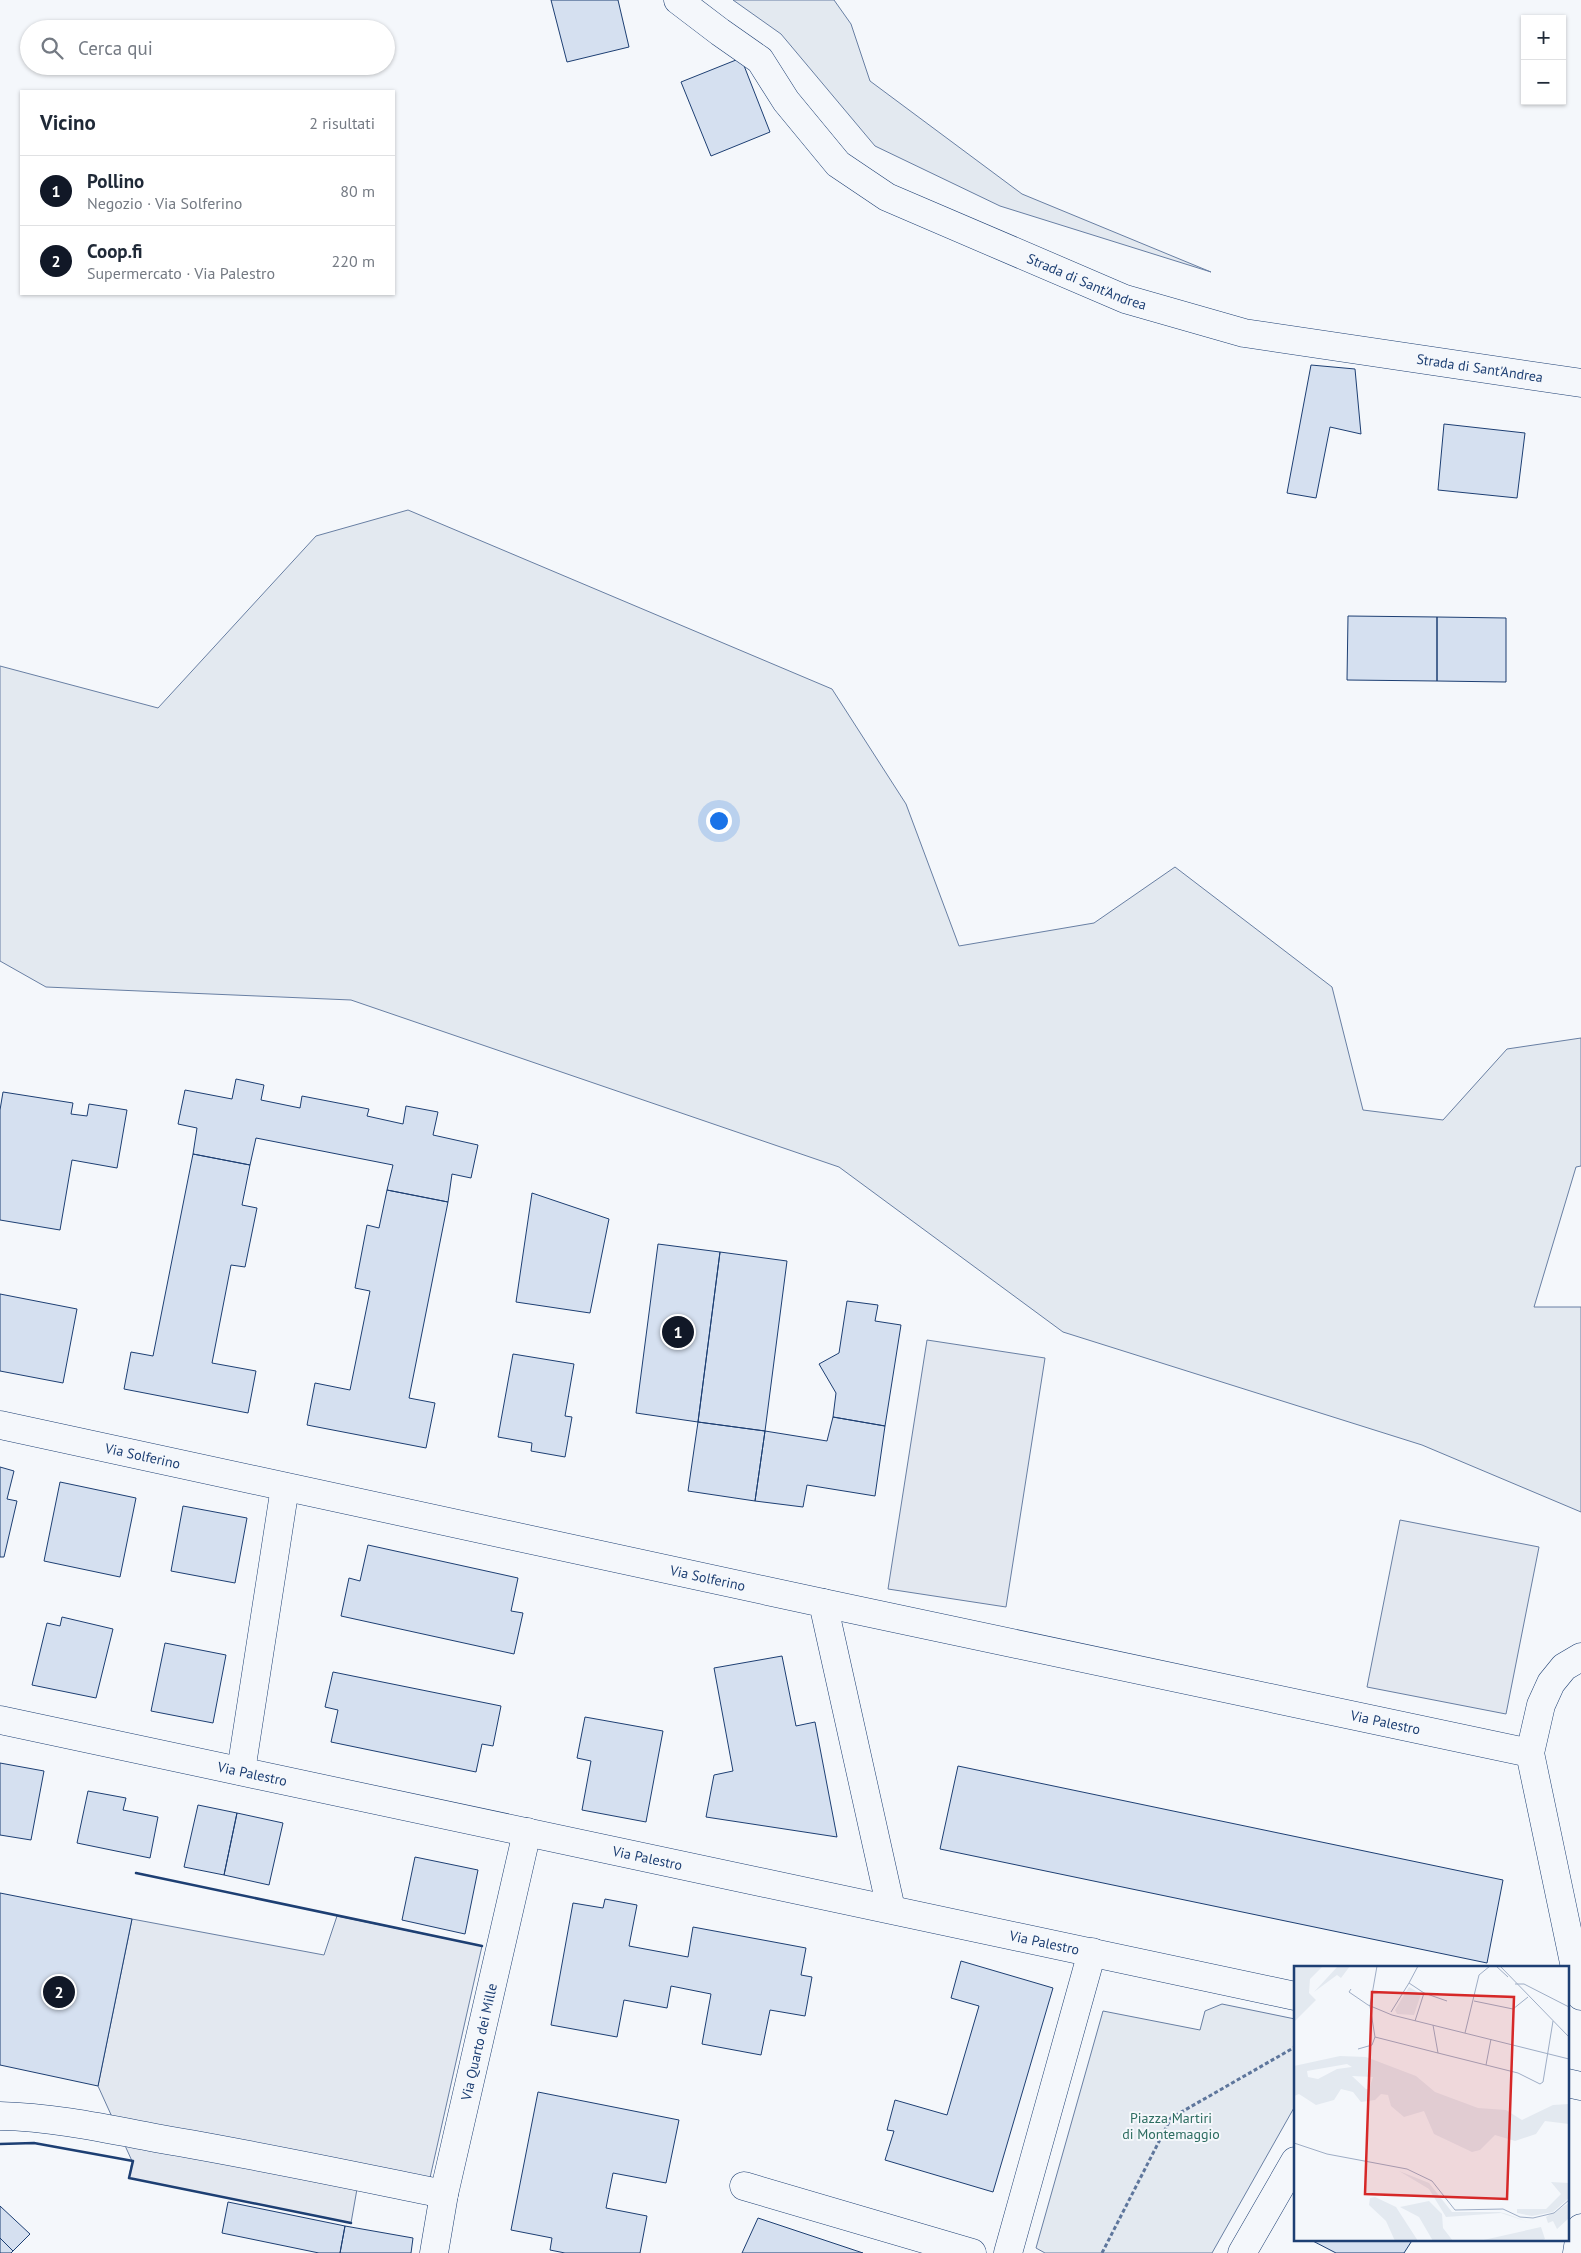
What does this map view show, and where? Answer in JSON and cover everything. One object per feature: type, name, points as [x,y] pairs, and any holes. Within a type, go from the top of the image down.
[{"type":"street","name":"Strada di Sant'Andrea","points":[[678,0],[760,60],[786,101],[838,164],[887,197],[1125,299],[1244,333],[1581,383]]},
{"type":"street","name":"Via Solferino","points":[[0,1425],[823,1603]]},
{"type":"street","points":[[241,1771],[285,1487]]},
{"type":"street","points":[[823,1603],[891,1909]]},
{"type":"street","name":"Via Palestro","points":[[823,1603],[1530,1753]]},
{"type":"street","points":[[1581,1657],[1564,1667],[1551,1683],[1541,1705],[1530,1753],[1581,1996]]},
{"type":"street","name":"Via Palestro","points":[[0,1720],[1294,1996]]},
{"type":"street","name":"Via Quarto dei Mille","points":[[434,2253],[444,2194],[527,1832]]},
{"type":"street","points":[[1008,2253],[1092,1952]]},
{"type":"street","points":[[1568,2083],[1581,2086]]},
{"type":"street","points":[[0,2116],[26,2117],[118,2131],[444,2194]]},
{"type":"street","points":[[1242,2253],[1294,2163]]},
{"type":"street","points":[[744,2186],[972,2253]]},
{"type":"street","points":[[1577,2253],[1581,2228]]},
{"type":"path","points":[[1102,2253],[1171,2118],[1294,2049]]},
{"type":"green space","points":[[733,0],[834,0],[851,24],[870,81],[1022,194],[1211,272],[1000,206],[875,146],[781,34]]},
{"type":"green space","points":[[408,510],[832,689],[906,804],[959,946],[1094,923],[1175,867],[1332,987],[1363,1110],[1443,1120],[1507,1049],[1581,1038],[1581,1166],[1576,1167],[1534,1307],[1581,1307],[1581,1512],[1422,1445],[1063,1332],[839,1167],[351,1000],[46,987],[0,961],[0,666],[158,708],[316,536]]},
{"type":"green space","name":"Piazza Martiri di Montemaggio","points":[[1222,2004],[1294,2019],[1294,2108],[1212,2253],[1045,2253],[1036,2248],[1103,2011],[1200,2030],[1205,2011]]},
{"type":"shaded area","points":[[927,1340],[1045,1358],[1006,1607],[888,1589]]},
{"type":"shaded area","points":[[1400,1520],[1539,1547],[1506,1714],[1367,1687]]},
{"type":"shaded area","points":[[337,1916],[482,1946],[425,2200],[357,2189],[351,2223],[129,2178],[132,2161],[98,2086],[132,1919],[324,1955]]},
{"type":"building","points":[[551,0],[618,0],[629,47],[567,62]]},
{"type":"building","points":[[741,58],[770,132],[711,156],[681,82]]},
{"type":"building","points":[[1311,365],[1355,369],[1361,434],[1330,427],[1316,498],[1287,493]]},
{"type":"building","points":[[1444,424],[1525,433],[1517,498],[1438,490]]},
{"type":"building","points":[[1348,616],[1437,617],[1437,681],[1347,680]]},
{"type":"building","points":[[1437,617],[1506,618],[1506,682],[1437,681]]},
{"type":"building","points":[[236,1079],[264,1085],[261,1100],[300,1108],[302,1096],[369,1109],[367,1116],[403,1124],[406,1106],[438,1112],[433,1135],[478,1145],[471,1178],[452,1174],[448,1202],[387,1190],[393,1165],[256,1138],[250,1165],[193,1154],[197,1128],[178,1124],[185,1090],[232,1099]]},
{"type":"building","points":[[3,1092],[73,1103],[71,1114],[87,1116],[89,1104],[127,1110],[117,1168],[72,1160],[60,1230],[0,1220],[0,1110]]},
{"type":"building","points":[[193,1154],[250,1165],[242,1205],[257,1208],[245,1267],[231,1265],[212,1363],[256,1371],[248,1413],[124,1389],[131,1352],[153,1356]]},
{"type":"building","points":[[387,1190],[448,1202],[409,1398],[435,1403],[426,1448],[307,1425],[315,1383],[350,1390],[370,1291],[355,1288],[367,1225],[379,1228]]},
{"type":"building","points":[[532,1193],[609,1219],[590,1313],[516,1302]]},
{"type":"building","points":[[658,1244],[720,1252],[698,1422],[636,1413]]},
{"type":"building","points":[[720,1252],[787,1261],[765,1431],[698,1422]]},
{"type":"building","points":[[0,1294],[77,1309],[63,1383],[0,1371]]},
{"type":"building","points":[[847,1301],[878,1305],[875,1321],[901,1325],[885,1426],[833,1417],[836,1393],[819,1364],[839,1353]]},
{"type":"building","points":[[513,1354],[574,1364],[565,1416],[572,1417],[565,1457],[531,1451],[532,1443],[498,1437]]},
{"type":"building","points":[[833,1417],[885,1426],[875,1496],[807,1485],[803,1507],[755,1501],[765,1431],[827,1441]]},
{"type":"building","points":[[698,1422],[765,1431],[755,1501],[688,1491]]},
{"type":"building","points":[[0,1467],[14,1471],[7,1499],[17,1501],[4,1557],[0,1557]]},
{"type":"building","points":[[60,1482],[136,1498],[120,1577],[44,1561]]},
{"type":"building","points":[[183,1506],[247,1518],[235,1583],[171,1571]]},
{"type":"building","points":[[368,1545],[518,1578],[511,1611],[523,1613],[514,1654],[341,1616],[349,1578],[360,1581]]},
{"type":"building","points":[[62,1617],[113,1629],[96,1698],[32,1685],[47,1623],[60,1626]]},
{"type":"building","points":[[165,1643],[226,1655],[213,1723],[151,1711]]},
{"type":"building","points":[[782,1656],[796,1726],[815,1722],[837,1837],[706,1817],[714,1775],[733,1771],[714,1668]]},
{"type":"building","points":[[333,1672],[501,1706],[493,1746],[482,1744],[476,1772],[331,1742],[338,1710],[325,1707]]},
{"type":"building","points":[[585,1717],[663,1731],[646,1822],[582,1810],[591,1761],[577,1758]]},
{"type":"building","points":[[0,1763],[44,1771],[31,1840],[0,1835]]},
{"type":"building","points":[[958,1766],[1503,1880],[1487,1963],[940,1849]]},
{"type":"building","points":[[88,1791],[126,1798],[123,1810],[158,1817],[150,1858],[77,1843]]},
{"type":"building","points":[[198,1805],[237,1813],[224,1875],[184,1867]]},
{"type":"building","points":[[237,1813],[283,1823],[269,1885],[224,1875]]},
{"type":"building","points":[[415,1857],[478,1870],[465,1934],[402,1920]]},
{"type":"building","points":[[0,1893],[132,1919],[98,2086],[0,2065]]},
{"type":"building","points":[[605,1899],[637,1905],[629,1946],[688,1957],[693,1927],[806,1948],[801,1975],[812,1977],[805,2016],[770,2010],[761,2055],[702,2044],[711,1994],[671,1986],[667,2008],[624,2000],[617,2037],[551,2025],[573,1903],[603,1908]]},
{"type":"building","points":[[961,1961],[1053,1988],[993,2192],[885,2160],[894,2131],[887,2130],[895,2100],[947,2115],[979,2006],[951,1998]]},
{"type":"building","points":[[538,2092],[679,2120],[666,2183],[613,2173],[606,2208],[647,2216],[640,2253],[565,2253],[550,2250],[552,2238],[511,2230]]},
{"type":"building","points":[[228,2202],[345,2226],[340,2253],[319,2253],[222,2233]]},
{"type":"building","points":[[0,2206],[30,2234],[13,2251],[0,2238]]},
{"type":"building","points":[[758,2218],[863,2253],[742,2253]]},
{"type":"building","points":[[345,2226],[413,2238],[411,2253],[340,2253]]},
{"type":"building","points":[[0,2238],[13,2251],[11,2253],[0,2253]]},
{"type":"building","points":[[1311,2240],[1412,2240],[1404,2253],[1336,2253]]},
{"type":"wall","points":[[136,1873],[482,1946]]},
{"type":"wall","points":[[0,2144],[34,2143],[133,2161],[129,2178],[351,2223]]},
{"type":"place","name":"Pollino","points":[[678,1332]]},
{"type":"place","name":"Coop.fi","points":[[59,1992]]}]
